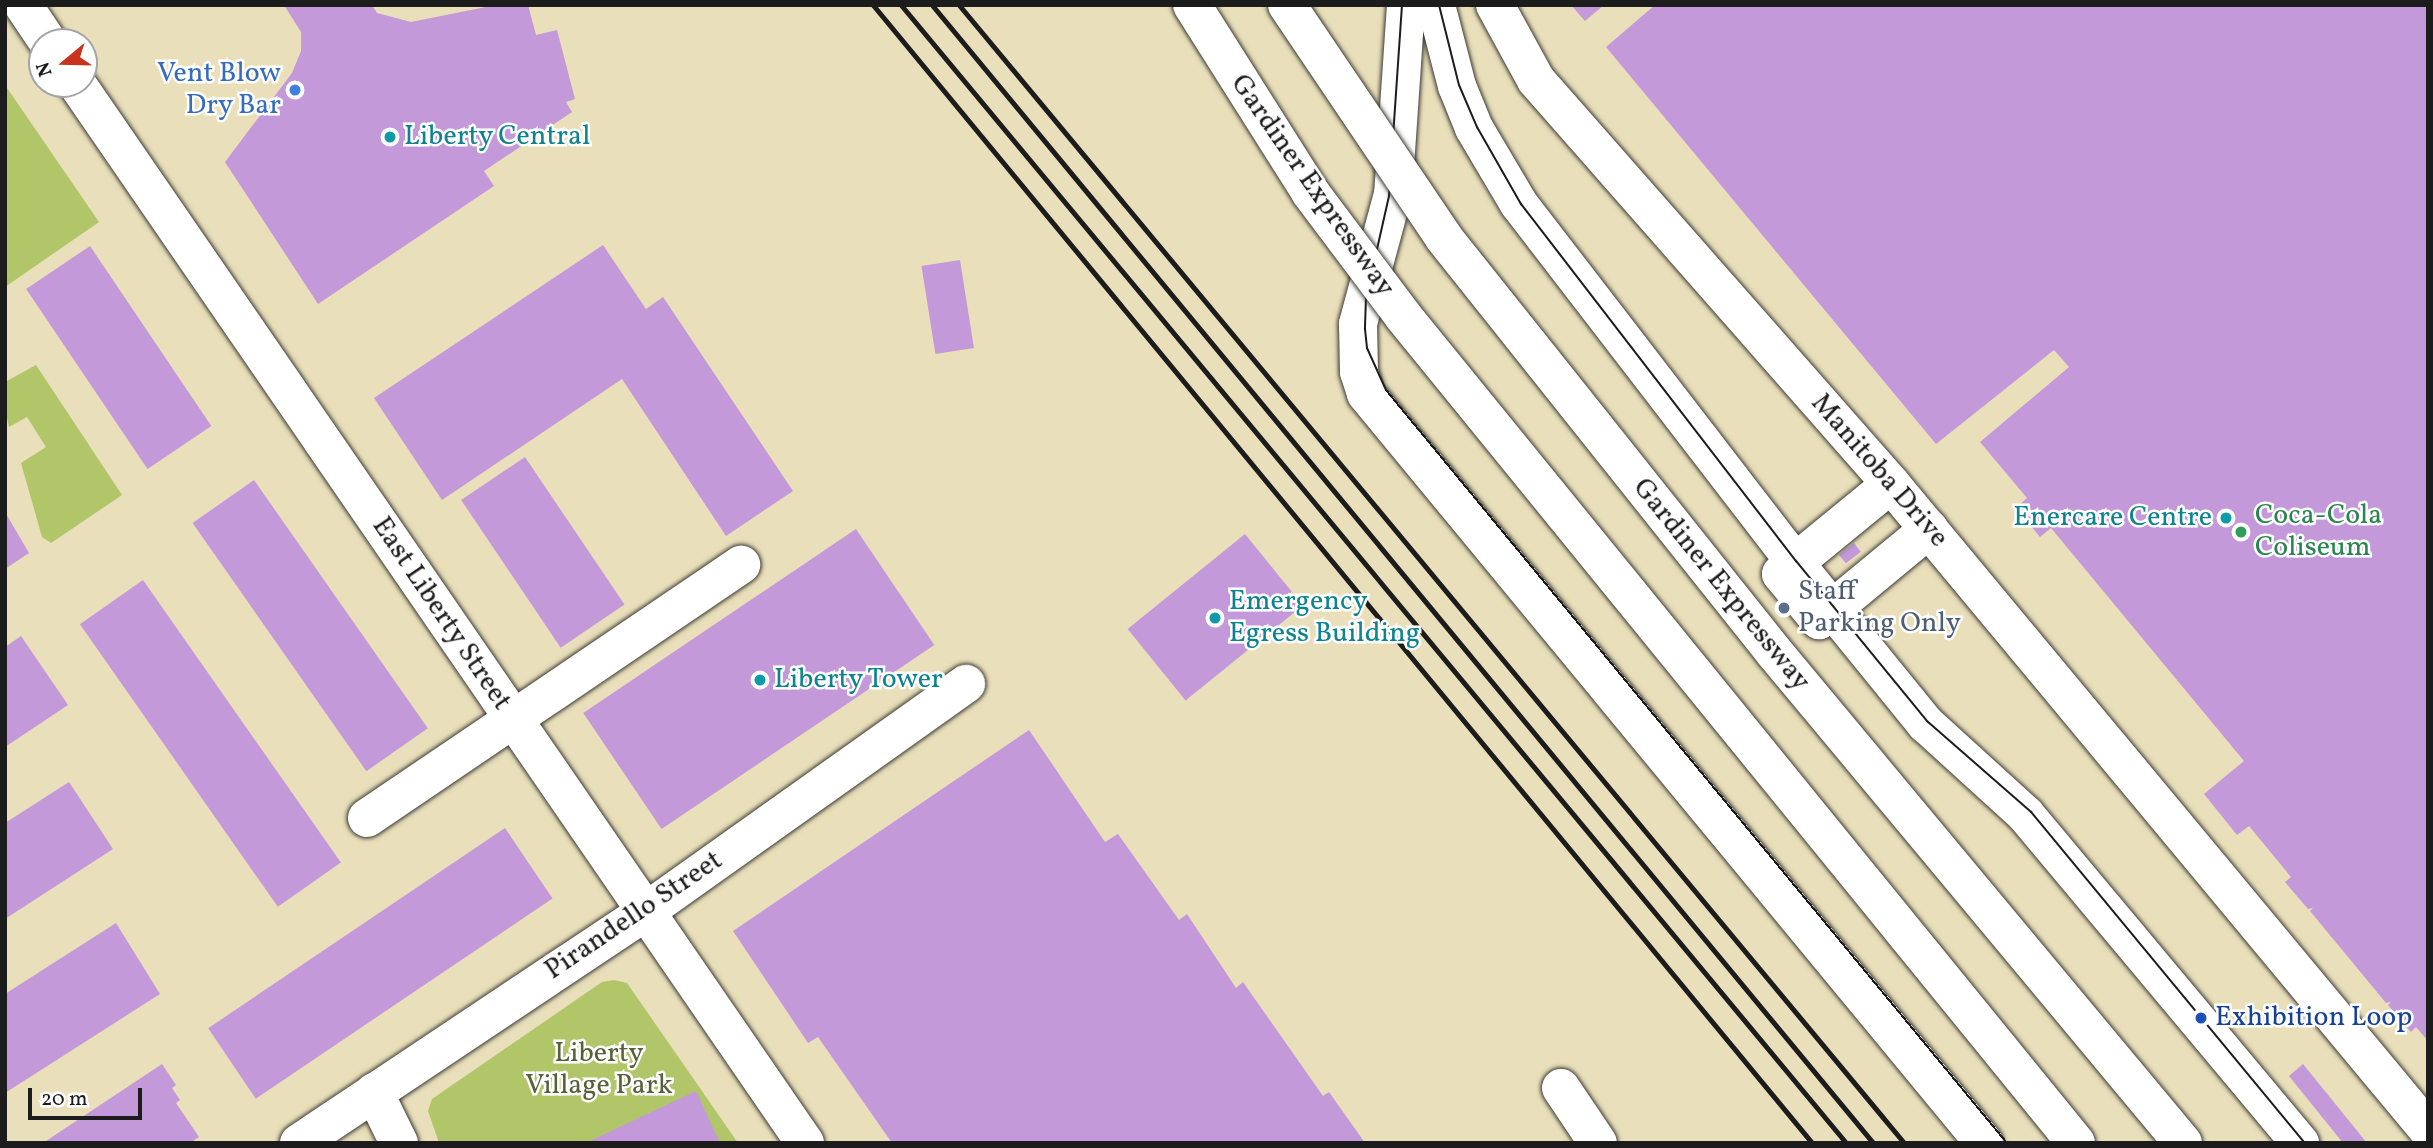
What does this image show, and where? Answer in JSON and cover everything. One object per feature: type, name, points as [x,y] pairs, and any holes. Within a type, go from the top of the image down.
[{"type":"main road","points":[[23,5],[39,28]]},
{"type":"main road","name":"Gardiner Expressway","points":[[1192,5],[1310,192],[1403,316],[2076,1143]]},
{"type":"main road","name":"Gardiner Expressway","points":[[1287,5],[1444,238],[1774,652],[2183,1143]]},
{"type":"main road","points":[[1406,5],[1393,194],[1358,324],[1359,372],[1366,394],[1984,1143]]},
{"type":"main road","points":[[1436,5],[1457,86],[1474,128],[1519,204],[1795,563]]},
{"type":"main road","name":"Manitoba Drive","points":[[1495,5],[1535,80],[1891,484],[2428,1130]]},
{"type":"main road","name":"East Liberty Street","points":[[87,98],[805,1143]]},
{"type":"main road","points":[[1891,484],[1781,574],[1819,620],[1929,529]]},
{"type":"main road","points":[[367,818],[741,565]]},
{"type":"main road","points":[[1832,609],[1944,744],[2025,814],[2300,1143]]},
{"type":"main road","name":"Pirandello Street","points":[[299,1143],[645,912],[966,684]]},
{"type":"main road","points":[[1561,1088],[1598,1143]]},
{"type":"main road","points":[[374,1092],[398,1143]]},
{"type":"green space","points":[[5,85],[99,222],[5,287]]},
{"type":"green space","points":[[36,365],[122,495],[51,543],[42,537],[21,463],[46,447],[27,417],[9,427],[5,409],[5,382]]},
{"type":"green space","name":"Liberty Village Park","points":[[614,980],[627,983],[738,1143],[439,1143],[428,1111],[432,1099],[602,982]]},
{"type":"building","name":"Liberty Central","points":[[284,5],[372,5],[377,13],[411,22],[496,5],[528,5],[536,35],[557,30],[575,99],[566,102],[572,112],[484,171],[494,186],[318,304],[225,162],[292,73],[301,51],[301,32]]},
{"type":"building","points":[[1571,5],[1604,5],[1585,21]]},
{"type":"building","name":"Enercare Centre","points":[[1655,5],[2428,5],[2428,1041],[2416,1027],[2411,1032],[2388,1005],[2391,1002],[2386,1003],[2310,911],[2313,908],[2308,909],[2285,882],[2291,877],[2249,826],[2237,835],[2204,794],[2244,761],[2051,528],[2040,537],[2016,508],[2027,498],[1980,442],[2069,367],[2054,350],[1936,444],[1606,47]]},
{"type":"building","points":[[603,245],[646,309],[663,297],[793,491],[726,536],[622,379],[442,500],[374,398]]},
{"type":"building","points":[[90,246],[211,426],[148,469],[26,289]]},
{"type":"building","points":[[960,260],[974,348],[935,354],[921,266]]},
{"type":"building","points":[[525,457],[625,605],[561,648],[461,500]]},
{"type":"building","points":[[254,480],[428,728],[366,771],[193,523]]},
{"type":"building","points":[[5,512],[29,553],[5,569]]},
{"type":"building","name":"Liberty Tower","points":[[856,529],[934,645],[662,829],[583,713]]},
{"type":"building","name":"Emergency Egress Building","points":[[1245,534],[1303,605],[1186,701],[1128,629]]},
{"type":"building","points":[[1854,543],[1861,552],[1846,563],[1839,555]]},
{"type":"building","points":[[143,580],[341,863],[278,907],[80,624]]},
{"type":"building","points":[[21,636],[68,705],[5,747],[5,647]]},
{"type":"building","points":[[1029,730],[1105,842],[1118,834],[1179,920],[1187,914],[1236,988],[1243,982],[1323,1096],[1329,1092],[1365,1143],[892,1143],[818,1037],[808,1043],[733,931]]},
{"type":"building","points":[[69,782],[113,849],[5,919],[5,823]]},
{"type":"building","points":[[505,828],[553,898],[256,1099],[208,1028]]},
{"type":"building","points":[[116,923],[160,994],[5,1093],[5,994]]},
{"type":"building","points":[[162,1064],[176,1085],[172,1088],[180,1100],[176,1103],[199,1137],[190,1143],[43,1143]]},
{"type":"building","points":[[2303,1064],[2367,1143],[2343,1143],[2289,1076]]},
{"type":"building","points":[[696,1091],[720,1143],[594,1143],[592,1140]]},
{"type":"tram line","points":[[1402,5],[1389,196],[1366,298],[1367,348],[1386,390],[2007,1143]]},
{"type":"tram line","points":[[1439,5],[1459,85],[1477,127],[1521,204],[1796,561],[1928,722],[2031,812],[2305,1143]]},
{"type":"railway","points":[[873,5],[1812,1143]]},
{"type":"railway","points":[[901,5],[1846,1143]]},
{"type":"railway","points":[[932,5],[1873,1143]]},
{"type":"railway","points":[[959,5],[1904,1143]]},
{"type":"place","name":"Vent Blow Dry Bar","points":[[295,90]]},
{"type":"place","name":"Liberty Central","points":[[390,137]]},
{"type":"place","name":"Enercare Centre","points":[[2226,518]]},
{"type":"place","name":"Coca-Cola Coliseum","points":[[2241,532]]},
{"type":"place","name":"Staff Parking Only","points":[[1784,608]]},
{"type":"place","name":"Emergency Egress Building","points":[[1215,618]]},
{"type":"place","name":"Liberty Tower","points":[[760,680]]},
{"type":"place","name":"Exhibition Loop","points":[[2201,1018]]}]
